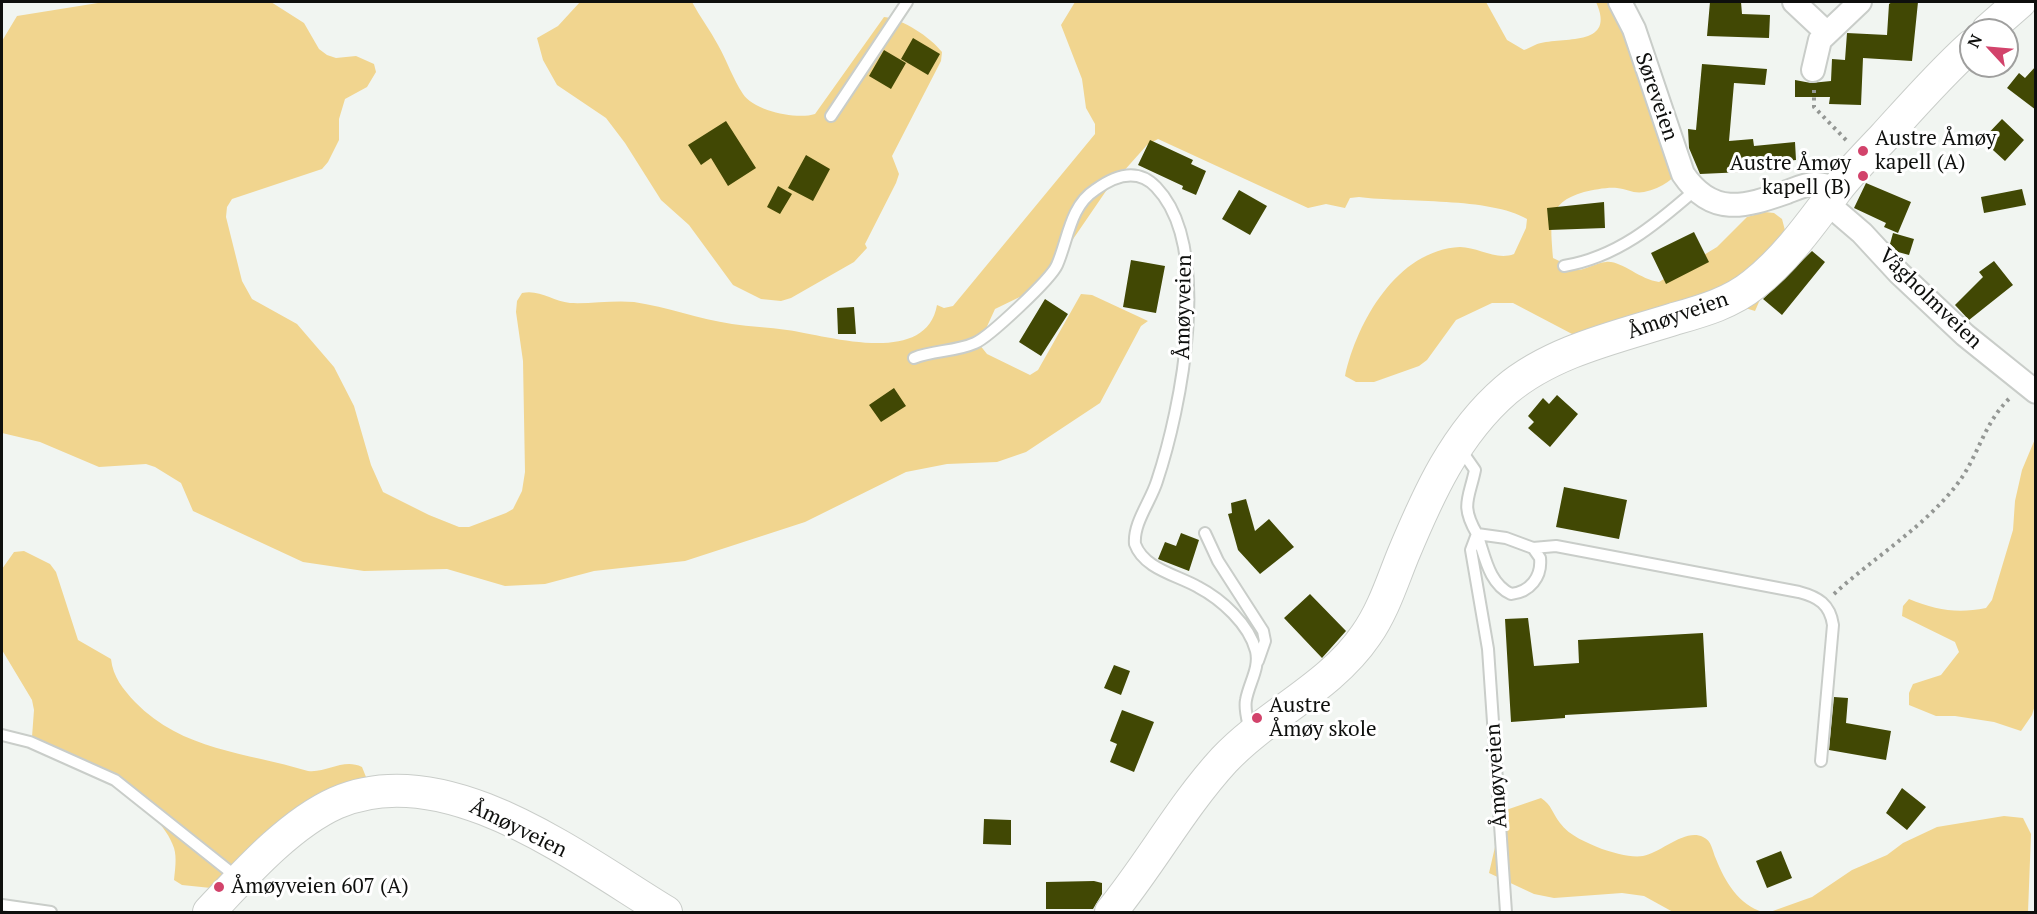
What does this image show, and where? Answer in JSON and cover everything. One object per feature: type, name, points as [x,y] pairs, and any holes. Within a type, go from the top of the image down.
[{"type":"main road","points":[[2002,18],[2020,2]]},
{"type":"main road","name":"Åmøyveien","points":[[1111,912],[1198,791],[1251,735],[1335,671],[1366,636],[1386,597],[1420,513],[1457,444],[1506,390],[1552,361],[1623,335],[1711,308],[1735,297],[1755,284],[1864,159],[1959,59]]},
{"type":"main road","name":"Åmøyveien","points":[[209,912],[297,828],[335,803],[367,793],[404,791],[454,799],[505,818],[550,841],[666,912]]},
{"type":"street","name":"Søreveien","points":[[1620,2],[1634,29],[1683,174],[1694,191]]},
{"type":"street","points":[[1794,2],[1826,32]]},
{"type":"street","points":[[1813,70],[1820,40],[1860,2]]},
{"type":"street","points":[[1694,191],[1717,204],[1734,206],[1761,201],[1814,184],[1832,196]]},
{"type":"street","name":"Vågholmveien","points":[[1832,196],[1899,273],[1965,335],[2031,389]]},
{"type":"lane","points":[[831,116],[907,2]]},
{"type":"lane","name":"Åmøyveien","points":[[914,358],[953,351],[978,342],[1046,282],[1057,265],[1079,206],[1094,190],[1117,177],[1128,175],[1144,177],[1154,184],[1175,216],[1185,247],[1188,276],[1187,321],[1172,431],[1157,483],[1137,528],[1135,544],[1147,561],[1199,587],[1227,608],[1250,639],[1257,664]]},
{"type":"lane","points":[[1564,266],[1595,258],[1643,234],[1694,191]]},
{"type":"lane","points":[[1457,444],[1475,470],[1465,504],[1467,517],[1477,534],[1493,578],[1502,590],[1511,594],[1528,588],[1539,574],[1540,558],[1533,549]]},
{"type":"lane","points":[[1205,533],[1218,561],[1263,631],[1265,641],[1246,699],[1251,735]]},
{"type":"lane","points":[[1477,534],[1506,538],[1533,549],[1557,546],[1799,592],[1825,603],[1831,613],[1833,624],[1821,761]]},
{"type":"lane","name":"Åmøyveien","points":[[1477,534],[1471,550],[1488,649],[1506,912]]},
{"type":"lane","points":[[2,735],[30,742],[115,780],[240,880]]},
{"type":"lane","points":[[2,905],[51,912]]},
{"type":"path","points":[[1813,70],[1814,107],[1864,159]]},
{"type":"path","points":[[1825,603],[1929,513],[1958,484],[1996,411],[2031,389]]},
{"type":"shaded area","points":[[104,2],[271,2],[304,23],[319,49],[327,55],[336,58],[356,56],[374,64],[376,72],[367,87],[345,99],[339,119],[339,140],[322,169],[232,199],[227,207],[226,217],[242,281],[252,299],[297,324],[334,367],[354,406],[371,465],[383,492],[459,527],[469,527],[513,509],[522,491],[525,472],[523,361],[516,312],[517,301],[522,293],[540,294],[570,303],[634,302],[732,324],[872,343],[895,342],[914,336],[929,324],[937,305],[944,308],[953,306],[1095,134],[1095,124],[1086,108],[1082,79],[1061,25],[1075,2],[1486,2],[1507,40],[1524,50],[1552,41],[1586,37],[1600,26],[1596,2],[1622,2],[1686,165],[1668,182],[1651,190],[1637,192],[1617,188],[1600,189],[1584,192],[1562,202],[1553,217],[1553,258],[1578,270],[1612,262],[1645,278],[1659,282],[1717,247],[1747,217],[1765,212],[1774,213],[1782,219],[1787,238],[1755,311],[1742,307],[1574,335],[1513,303],[1492,303],[1456,320],[1427,360],[1419,366],[1374,382],[1356,382],[1345,376],[1359,333],[1383,292],[1399,275],[1417,261],[1437,251],[1460,247],[1500,256],[1514,254],[1526,228],[1527,219],[1492,207],[1470,204],[1359,197],[1350,198],[1345,208],[1326,204],[1308,208],[1158,139],[1147,145],[1106,191],[1056,264],[1030,292],[995,309],[979,344],[987,354],[1030,375],[1038,370],[1081,294],[1092,295],[1148,321],[1141,326],[1100,403],[1026,452],[997,462],[947,464],[906,472],[805,522],[685,561],[594,571],[545,584],[505,586],[447,569],[364,571],[303,562],[193,511],[181,483],[155,467],[146,464],[99,467],[40,442],[2,433],[2,41],[17,16]]},
{"type":"shaded area","points":[[580,2],[692,2],[718,45],[743,94],[756,105],[787,115],[815,114],[884,17],[908,25],[931,40],[942,52],[941,61],[892,156],[899,174],[865,244],[867,248],[854,262],[791,298],[781,301],[761,299],[733,285],[689,225],[661,200],[625,143],[606,118],[557,85],[543,60],[537,38],[558,26]]},
{"type":"shaded area","points":[[2035,439],[2036,702],[2032,715],[2021,731],[1994,722],[1955,716],[1936,716],[1909,705],[1909,693],[1913,684],[1941,675],[1959,652],[1955,642],[1902,616],[1903,606],[1909,599],[1947,610],[1966,611],[1986,608],[1992,600],[2013,530],[2015,501],[2022,470]]},
{"type":"shaded area","points":[[24,551],[50,564],[56,572],[78,640],[111,659],[116,677],[135,702],[173,731],[216,748],[308,771],[348,764],[355,765],[362,767],[366,777],[361,784],[211,888],[182,885],[174,880],[176,860],[174,848],[166,831],[152,815],[134,799],[91,769],[32,737],[34,710],[32,700],[2,650],[2,569],[14,552]]},
{"type":"shaded area","points":[[1541,798],[1568,832],[1579,839],[1617,854],[1643,856],[1681,838],[1696,835],[1703,837],[1710,843],[1724,876],[1734,891],[1747,904],[1763,912],[1673,912],[1644,896],[1622,893],[1554,898],[1534,894],[1489,873],[1495,847],[1494,811],[1506,810]]},
{"type":"shaded area","points":[[2004,816],[2023,818],[2031,834],[2028,912],[1770,912],[1812,897],[1852,870],[1887,855],[1903,843],[1937,827]]},
{"type":"building","points":[[1710,2],[1741,2],[1742,14],[1770,15],[1769,38],[1707,36]]},
{"type":"building","points":[[1918,2],[1912,61],[1863,58],[1861,105],[1829,104],[1830,97],[1795,97],[1795,80],[1811,83],[1831,81],[1832,59],[1845,60],[1847,33],[1887,35],[1889,4]]},
{"type":"building","points":[[913,38],[940,54],[928,75],[901,59]]},
{"type":"building","points":[[884,50],[906,63],[891,89],[869,76]]},
{"type":"building","points":[[1702,64],[1767,69],[1765,85],[1734,83],[1729,141],[1753,139],[1754,146],[1795,142],[1796,160],[1787,161],[1788,170],[1700,174],[1689,148],[1688,129],[1696,130]]},
{"type":"building","points":[[2036,66],[2036,110],[2007,88],[2015,78],[2019,78],[2019,73],[2025,78]]},
{"type":"building","points":[[2002,119],[2024,140],[2005,161],[1982,140]]},
{"type":"building","points":[[726,121],[756,168],[728,186],[711,158],[701,165],[688,145]]},
{"type":"building","points":[[1150,140],[1193,160],[1191,164],[1206,171],[1196,195],[1182,189],[1183,186],[1138,165]]},
{"type":"building","points":[[806,155],[830,169],[813,201],[788,188]]},
{"type":"building","points":[[1866,183],[1911,202],[1898,233],[1884,227],[1886,223],[1854,208]]},
{"type":"building","points":[[778,186],[792,194],[780,214],[767,207]]},
{"type":"building","points":[[2022,189],[2026,205],[1984,213],[1981,197]]},
{"type":"building","points":[[1239,190],[1267,206],[1250,235],[1222,219]]},
{"type":"building","points":[[1604,202],[1605,228],[1549,230],[1547,208]]},
{"type":"building","points":[[1694,232],[1709,262],[1666,284],[1651,253]]},
{"type":"building","points":[[1893,233],[1914,239],[1909,255],[1898,252],[1890,244]]},
{"type":"building","points":[[1812,251],[1825,262],[1782,315],[1763,299]]},
{"type":"building","points":[[1131,260],[1165,266],[1156,313],[1123,307]]},
{"type":"building","points":[[1994,261],[2013,285],[1969,320],[1955,305],[1983,277],[1979,272]]},
{"type":"building","points":[[1045,299],[1068,314],[1041,356],[1019,342]]},
{"type":"building","points":[[854,307],[856,334],[838,334],[837,308]]},
{"type":"building","points":[[894,388],[906,406],[881,422],[869,405]]},
{"type":"building","points":[[1557,395],[1578,414],[1550,447],[1528,428],[1534,422],[1528,416],[1543,398],[1549,404]]},
{"type":"building","points":[[1564,487],[1627,500],[1619,539],[1556,527]]},
{"type":"building","points":[[1246,499],[1255,531],[1269,519],[1294,547],[1260,574],[1238,550],[1228,514],[1232,513],[1231,503]]},
{"type":"building","points":[[1181,533],[1199,540],[1189,571],[1158,559],[1165,542],[1176,546]]},
{"type":"building","points":[[1310,594],[1346,631],[1322,658],[1284,618]]},
{"type":"building","points":[[1528,618],[1534,666],[1579,663],[1578,640],[1703,633],[1707,707],[1565,715],[1565,718],[1511,722],[1505,619]]},
{"type":"building","points":[[1114,665],[1130,671],[1121,695],[1104,688]]},
{"type":"building","points":[[1834,697],[1848,698],[1846,723],[1891,731],[1886,760],[1829,750]]},
{"type":"building","points":[[1122,710],[1154,722],[1134,772],[1110,762],[1117,744],[1110,741]]},
{"type":"building","points":[[1902,788],[1926,807],[1907,830],[1886,813]]},
{"type":"building","points":[[984,819],[1011,820],[1011,845],[983,844]]},
{"type":"building","points":[[1781,851],[1792,878],[1767,888],[1756,861]]},
{"type":"building","points":[[1094,881],[1102,883],[1102,894],[1093,909],[1046,909],[1046,882]]},
{"type":"place","name":"Austre Åmøy kapell (A)","points":[[1863,151]]},
{"type":"place","name":"Austre Åmøy kapell (B)","points":[[1863,176]]},
{"type":"place","name":"Austre Åmøy skole","points":[[1257,718]]},
{"type":"place","name":"Åmøyveien 607 (A)","points":[[219,887]]}]
